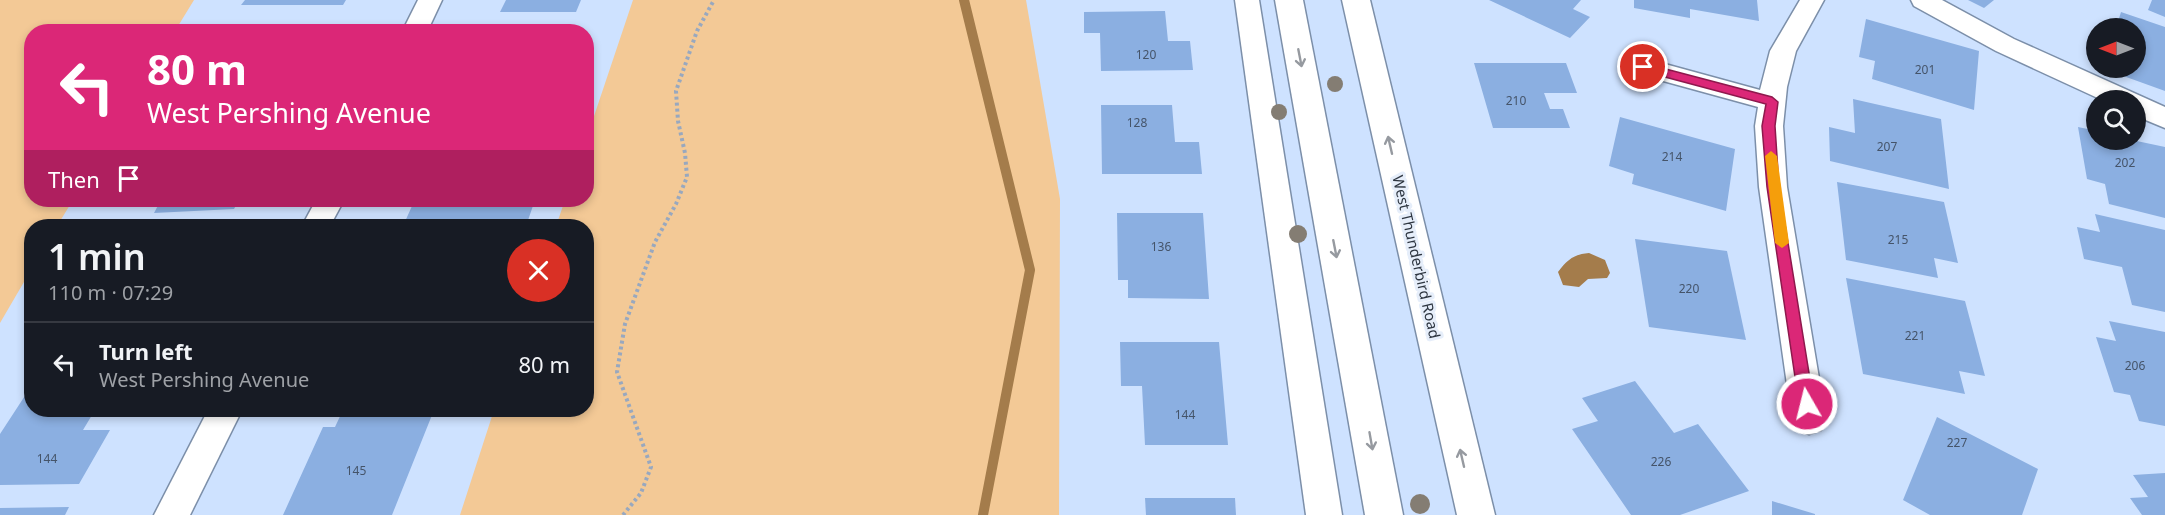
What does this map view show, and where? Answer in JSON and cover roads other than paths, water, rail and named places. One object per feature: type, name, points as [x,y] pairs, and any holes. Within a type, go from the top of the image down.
[{"type":"main road","points":[[1289,0],[1384,515]]},
{"type":"main road","name":"West Thunderbird Road","points":[[1356,0],[1476,515]]},
{"type":"street","points":[[418,24],[430,0]]},
{"type":"street","points":[[1247,0],[1324,515]]},
{"type":"street","points":[[1809,420],[1773,187],[1769,126],[1783,51],[1812,0]]},
{"type":"street","points":[[1923,0],[2005,45],[2103,90]]},
{"type":"street","points":[[1643,67],[1772,102]]},
{"type":"street","points":[[2146,109],[2165,118]]},
{"type":"street","points":[[172,515],[221,417]]},
{"type":"waterway","points":[[964,0],[1030,270],[983,515]]}]
